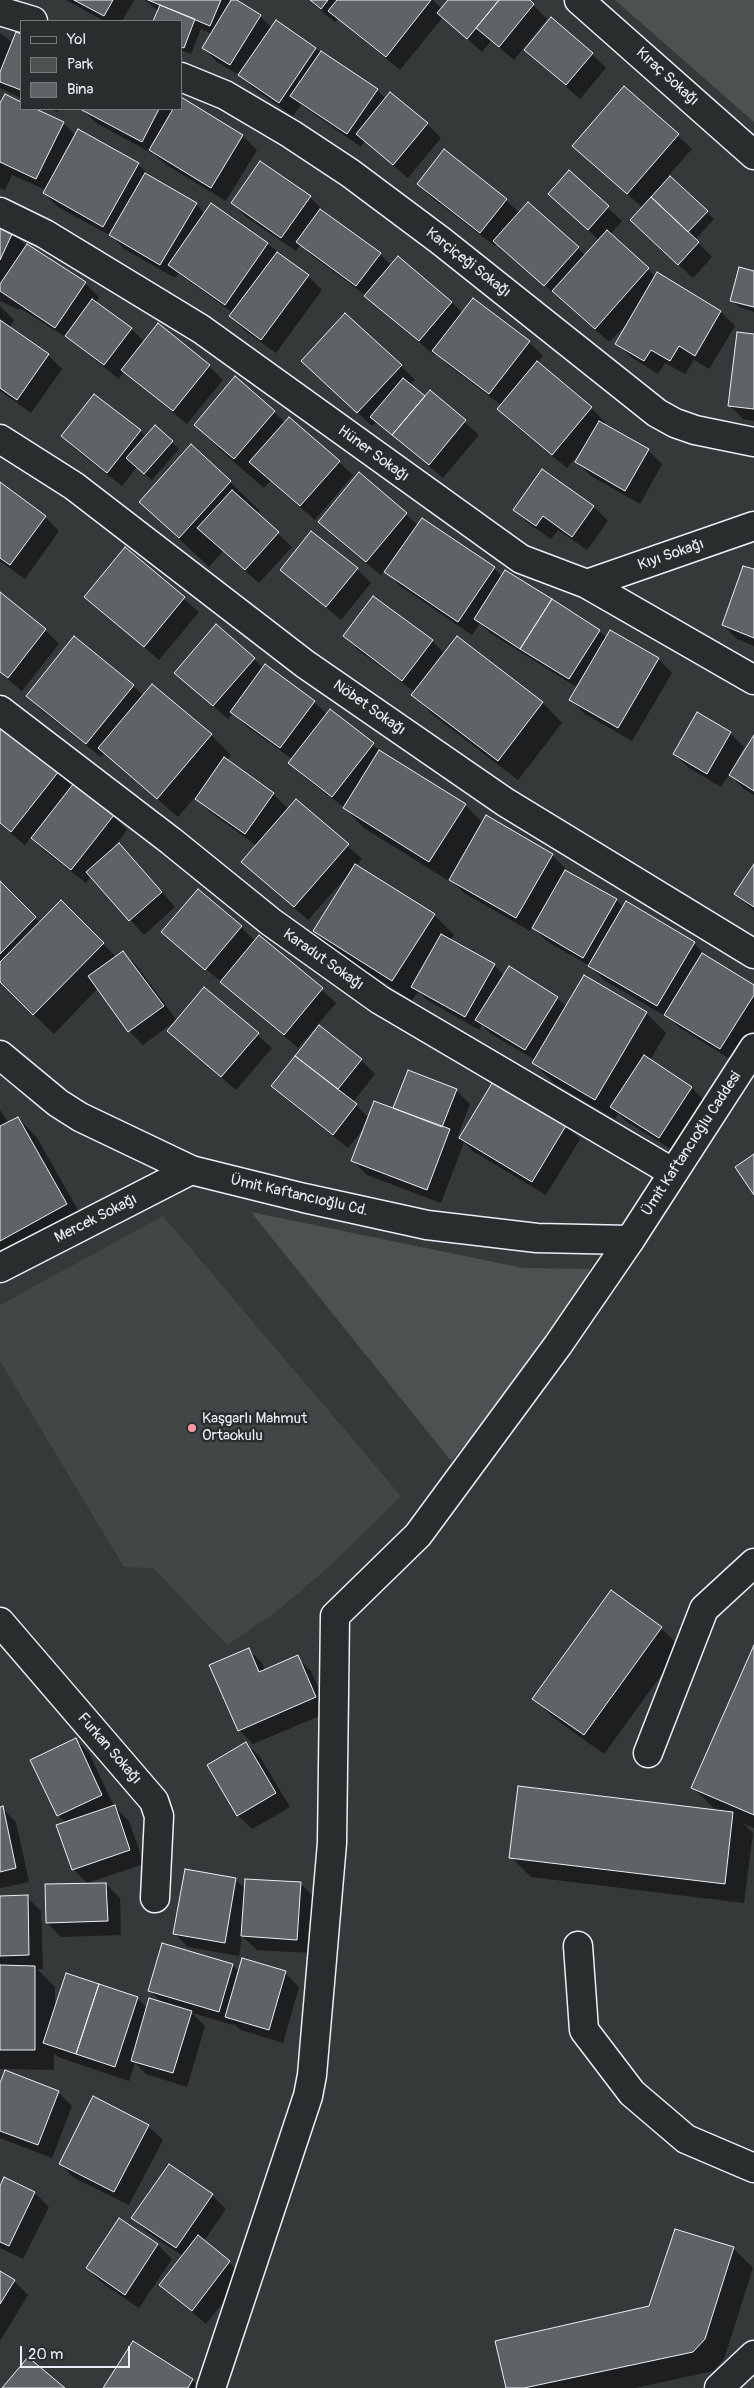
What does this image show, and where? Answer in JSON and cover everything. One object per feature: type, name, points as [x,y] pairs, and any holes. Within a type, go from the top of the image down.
[{"type":"street","name":"Kıraç Sokağı","points":[[579,0],[754,155]]},
{"type":"street","points":[[0,11],[30,20]]},
{"type":"street","name":"Karçiçeği Sokağı","points":[[182,77],[225,95],[291,134],[350,173],[441,241],[657,413],[675,423],[695,430],[754,442]]},
{"type":"street","name":"Hüner Sokağı","points":[[0,212],[45,234],[201,329],[506,550],[521,559],[588,584],[754,680]]},
{"type":"street","name":"Nöbet Sokağı","points":[[0,439],[74,486],[305,664],[505,802],[754,954]]},
{"type":"street","name":"Kıyı Sokağı","points":[[588,584],[754,526]]},
{"type":"street","name":"Karadut Sokağı","points":[[0,710],[163,835],[270,922],[380,1000],[672,1172]]},
{"type":"street","name":"Ümit Kaftancıoğlu Caddesi","points":[[212,2388],[308,2096],[312,2075],[332,1843],[334,1616],[418,1535],[558,1345],[630,1240],[672,1172],[754,1048]]},
{"type":"street","name":"Ümit Kaftancıoğlu Cd.","points":[[0,1055],[58,1103],[80,1118],[191,1170],[304,1198],[427,1224],[537,1238],[630,1240]]},
{"type":"street","name":"Mercek Sokağı","points":[[0,1268],[191,1170]]},
{"type":"street","points":[[648,1753],[704,1609],[754,1563]]},
{"type":"street","name":"Furkan Sokağı","points":[[0,1622],[154,1801],[159,1816],[155,1898]]},
{"type":"street","points":[[578,1946],[584,2030],[632,2094],[686,2139],[754,2168]]},
{"type":"street","points":[[719,2388],[754,2355]]},
{"type":"shaded area","name":"Kaşgarlı Mahmut Ortaokulu","points":[[163,1216],[401,1496],[328,1568],[273,1614],[227,1645],[153,1568],[124,1567],[0,1361],[0,1305]]},
{"type":"green space","points":[[615,0],[754,0],[754,122]]},
{"type":"green space","points":[[251,1212],[523,1268],[590,1269],[562,1330],[451,1461]]},
{"type":"building","points":[[74,0],[113,0],[104,16]]},
{"type":"building","points":[[148,0],[221,0],[210,26]]},
{"type":"building","points":[[231,0],[237,0],[261,15],[230,65],[202,48]]},
{"type":"building","points":[[310,0],[328,0],[321,9]]},
{"type":"building","points":[[337,0],[431,0],[386,57],[328,11]]},
{"type":"building","points":[[448,0],[499,0],[467,39],[437,13]]},
{"type":"building","points":[[499,0],[530,0],[534,4],[499,47],[476,28]]},
{"type":"building","points":[[160,5],[195,19],[184,48],[182,47],[182,20],[153,20]]},
{"type":"building","points":[[551,17],[593,53],[566,85],[524,50]]},
{"type":"building","points":[[276,20],[316,48],[279,103],[238,75]]},
{"type":"building","points":[[16,32],[20,34],[20,90],[0,82],[0,72]]},
{"type":"building","points":[[321,51],[378,89],[347,134],[290,96]]},
{"type":"building","points":[[624,86],[679,134],[627,194],[572,146]]},
{"type":"building","points":[[390,92],[428,123],[393,165],[356,134]]},
{"type":"building","points":[[5,94],[20,102],[20,110],[38,110],[64,122],[36,179],[0,162],[0,103]]},
{"type":"building","points":[[182,98],[243,135],[211,188],[149,150],[172,110],[182,110]]},
{"type":"building","points":[[82,110],[158,110],[142,142]]},
{"type":"building","points":[[78,129],[139,163],[103,227],[43,193]]},
{"type":"building","points":[[444,149],[507,199],[480,233],[417,184]]},
{"type":"building","points":[[260,161],[311,196],[281,238],[231,203]]},
{"type":"building","points":[[569,170],[609,206],[588,230],[548,194]]},
{"type":"building","points":[[145,173],[197,203],[160,265],[109,235]]},
{"type":"building","points":[[670,176],[708,211],[688,232],[651,197]]},
{"type":"building","points":[[651,197],[699,242],[678,265],[630,220]]},
{"type":"building","points":[[528,202],[579,247],[544,286],[493,241]]},
{"type":"building","points":[[211,203],[268,243],[225,305],[168,265]]},
{"type":"building","points":[[320,209],[381,253],[356,286],[296,242]]},
{"type":"building","points":[[0,226],[13,232],[0,260]]},
{"type":"building","points":[[607,230],[649,268],[595,329],[552,291]]},
{"type":"building","points":[[27,244],[86,282],[55,328],[0,291],[0,284]]},
{"type":"building","points":[[277,252],[309,275],[261,340],[229,316]]},
{"type":"building","points":[[398,256],[452,302],[419,341],[364,296]]},
{"type":"building","points":[[739,267],[754,271],[754,307],[730,301]]},
{"type":"building","points":[[657,272],[721,311],[695,356],[679,346],[670,361],[651,350],[644,361],[615,344]]},
{"type":"building","points":[[473,298],[530,341],[489,394],[432,351]]},
{"type":"building","points":[[92,299],[132,328],[104,365],[65,336]]},
{"type":"building","points":[[345,313],[402,365],[357,413],[301,361]]},
{"type":"building","points":[[0,320],[49,354],[17,400],[0,388]]},
{"type":"building","points":[[158,323],[210,365],[173,411],[121,370]]},
{"type":"building","points":[[737,332],[754,334],[754,409],[728,406]]},
{"type":"building","points":[[537,361],[592,407],[552,455],[497,409]]},
{"type":"building","points":[[235,376],[275,411],[234,459],[194,425]]},
{"type":"building","points":[[403,378],[425,396],[392,435],[370,417]]},
{"type":"building","points":[[430,390],[466,420],[429,465],[392,435]]},
{"type":"building","points":[[94,394],[141,430],[107,473],[61,436]]},
{"type":"building","points":[[289,417],[340,461],[300,506],[249,462]]},
{"type":"building","points":[[599,421],[649,449],[625,491],[575,462]]},
{"type":"building","points":[[155,425],[173,441],[144,474],[126,458]]},
{"type":"building","points":[[191,444],[231,481],[179,538],[139,502]]},
{"type":"building","points":[[542,469],[594,506],[572,537],[543,516],[536,526],[513,510]]},
{"type":"building","points":[[359,472],[407,513],[366,562],[318,522]]},
{"type":"building","points":[[0,482],[46,516],[10,565],[0,558]]},
{"type":"building","points":[[232,490],[279,532],[245,570],[197,528]]},
{"type":"building","points":[[422,518],[495,567],[458,622],[384,572]]},
{"type":"building","points":[[311,531],[358,568],[326,607],[280,570]]},
{"type":"building","points":[[125,547],[185,597],[144,647],[84,597]]},
{"type":"building","points":[[743,566],[754,569],[754,638],[722,625]]},
{"type":"building","points":[[505,570],[552,599],[520,649],[474,619]]},
{"type":"building","points":[[0,592],[46,629],[8,678],[0,672]]},
{"type":"building","points":[[373,596],[433,640],[402,681],[343,636]]},
{"type":"building","points":[[552,599],[600,630],[569,679],[520,649]]},
{"type":"building","points":[[216,624],[255,658],[213,706],[174,673]]},
{"type":"building","points":[[610,630],[659,658],[618,728],[569,700]]},
{"type":"building","points":[[74,636],[134,685],[86,744],[26,696]]},
{"type":"building","points":[[457,636],[543,702],[498,761],[411,695]]},
{"type":"building","points":[[265,664],[315,701],[280,748],[230,712]]},
{"type":"building","points":[[152,684],[212,734],[157,799],[98,748]]},
{"type":"building","points":[[330,709],[374,743],[332,797],[288,763]]},
{"type":"building","points":[[697,712],[731,732],[707,774],[673,754]]},
{"type":"building","points":[[0,725],[59,771],[11,832],[0,823]]},
{"type":"building","points":[[754,735],[754,791],[729,775]]},
{"type":"building","points":[[379,750],[466,804],[429,862],[343,808]]},
{"type":"building","points":[[224,757],[274,793],[245,834],[195,799]]},
{"type":"building","points":[[74,783],[114,815],[71,870],[31,838]]},
{"type":"building","points":[[296,799],[349,844],[294,907],[241,862]]},
{"type":"building","points":[[486,815],[553,854],[516,918],[449,880]]},
{"type":"building","points":[[119,843],[162,892],[129,921],[86,872]]},
{"type":"building","points":[[355,864],[435,914],[392,981],[313,931]]},
{"type":"building","points":[[754,864],[754,907],[734,894]]},
{"type":"building","points":[[565,870],[617,899],[583,958],[532,928]]},
{"type":"building","points":[[0,881],[36,917],[0,954]]},
{"type":"building","points":[[198,889],[242,926],[205,970],[161,932]]},
{"type":"building","points":[[61,900],[104,943],[33,1015],[0,982],[0,962]]},
{"type":"building","points":[[626,901],[695,942],[657,1006],[588,966]]},
{"type":"building","points":[[441,934],[495,964],[465,1017],[411,987]]},
{"type":"building","points":[[259,935],[323,988],[284,1035],[220,982]]},
{"type":"building","points":[[123,951],[164,1006],[128,1032],[88,976]]},
{"type":"building","points":[[702,953],[754,985],[754,995],[720,1049],[664,1015]]},
{"type":"building","points":[[509,966],[558,997],[525,1050],[475,1020]]},
{"type":"building","points":[[584,975],[647,1012],[595,1100],[532,1063]]},
{"type":"building","points":[[204,987],[259,1033],[221,1077],[167,1031]]},
{"type":"building","points":[[319,1025],[362,1059],[338,1089],[295,1056]]},
{"type":"building","points":[[644,1055],[692,1087],[659,1138],[610,1107]]},
{"type":"building","points":[[295,1056],[357,1104],[333,1135],[271,1086]]},
{"type":"building","points":[[408,1070],[457,1089],[442,1127],[393,1108]]},
{"type":"building","points":[[494,1080],[567,1124],[532,1182],[459,1138]]},
{"type":"building","points":[[374,1101],[450,1129],[427,1190],[351,1161]]},
{"type":"building","points":[[18,1117],[67,1204],[0,1241],[0,1126]]},
{"type":"building","points":[[754,1154],[754,1195],[735,1167]]},
{"type":"building","points":[[611,1590],[662,1627],[584,1735],[532,1699]]},
{"type":"building","points":[[754,1645],[754,1815],[691,1788]]},
{"type":"building","points":[[249,1648],[259,1672],[298,1655],[316,1697],[238,1731],[209,1665]]},
{"type":"building","points":[[76,1738],[102,1795],[57,1816],[30,1760]]},
{"type":"building","points":[[246,1742],[276,1793],[237,1816],[207,1765]]},
{"type":"building","points":[[518,1786],[733,1812],[725,1884],[509,1858]]},
{"type":"building","points":[[115,1805],[130,1850],[72,1870],[56,1825]]},
{"type":"building","points":[[3,1806],[16,1868],[0,1872],[0,1807]]},
{"type":"building","points":[[185,1869],[236,1878],[225,1943],[173,1934]]},
{"type":"building","points":[[245,1879],[301,1882],[297,1940],[241,1936]]},
{"type":"building","points":[[106,1883],[108,1921],[46,1923],[45,1884]]},
{"type":"building","points":[[28,1895],[29,1955],[0,1956],[0,1896]]},
{"type":"building","points":[[162,1943],[233,1964],[219,2012],[148,1991]]},
{"type":"building","points":[[242,1958],[286,1971],[269,2030],[225,2017]]},
{"type":"building","points":[[0,1965],[35,1966],[35,2050],[0,2050]]},
{"type":"building","points":[[66,1973],[99,1984],[76,2054],[43,2043]]},
{"type":"building","points":[[99,1984],[138,1997],[115,2067],[76,2054]]},
{"type":"building","points":[[149,1998],[192,2011],[173,2073],[131,2061]]},
{"type":"building","points":[[5,2070],[59,2091],[38,2145],[0,2131],[0,2083]]},
{"type":"building","points":[[93,2096],[149,2125],[114,2192],[59,2164]]},
{"type":"building","points":[[169,2164],[213,2194],[176,2248],[131,2218]]},
{"type":"building","points":[[4,2177],[35,2192],[9,2246],[0,2242],[0,2186]]},
{"type":"building","points":[[119,2218],[158,2244],[125,2295],[86,2268]]},
{"type":"building","points":[[675,2229],[734,2247],[705,2339],[693,2352],[524,2388],[506,2388],[495,2341],[649,2306]]},
{"type":"building","points":[[198,2235],[230,2261],[192,2311],[159,2285]]},
{"type":"building","points":[[0,2271],[15,2280],[0,2304]]},
{"type":"building","points":[[133,2341],[193,2379],[188,2388],[103,2388]]},
{"type":"building","points":[[28,2357],[65,2388],[2,2388]]},
{"type":"place","name":"Kaşgarlı Mahmut Ortaokulu","points":[[192,1428]]}]
